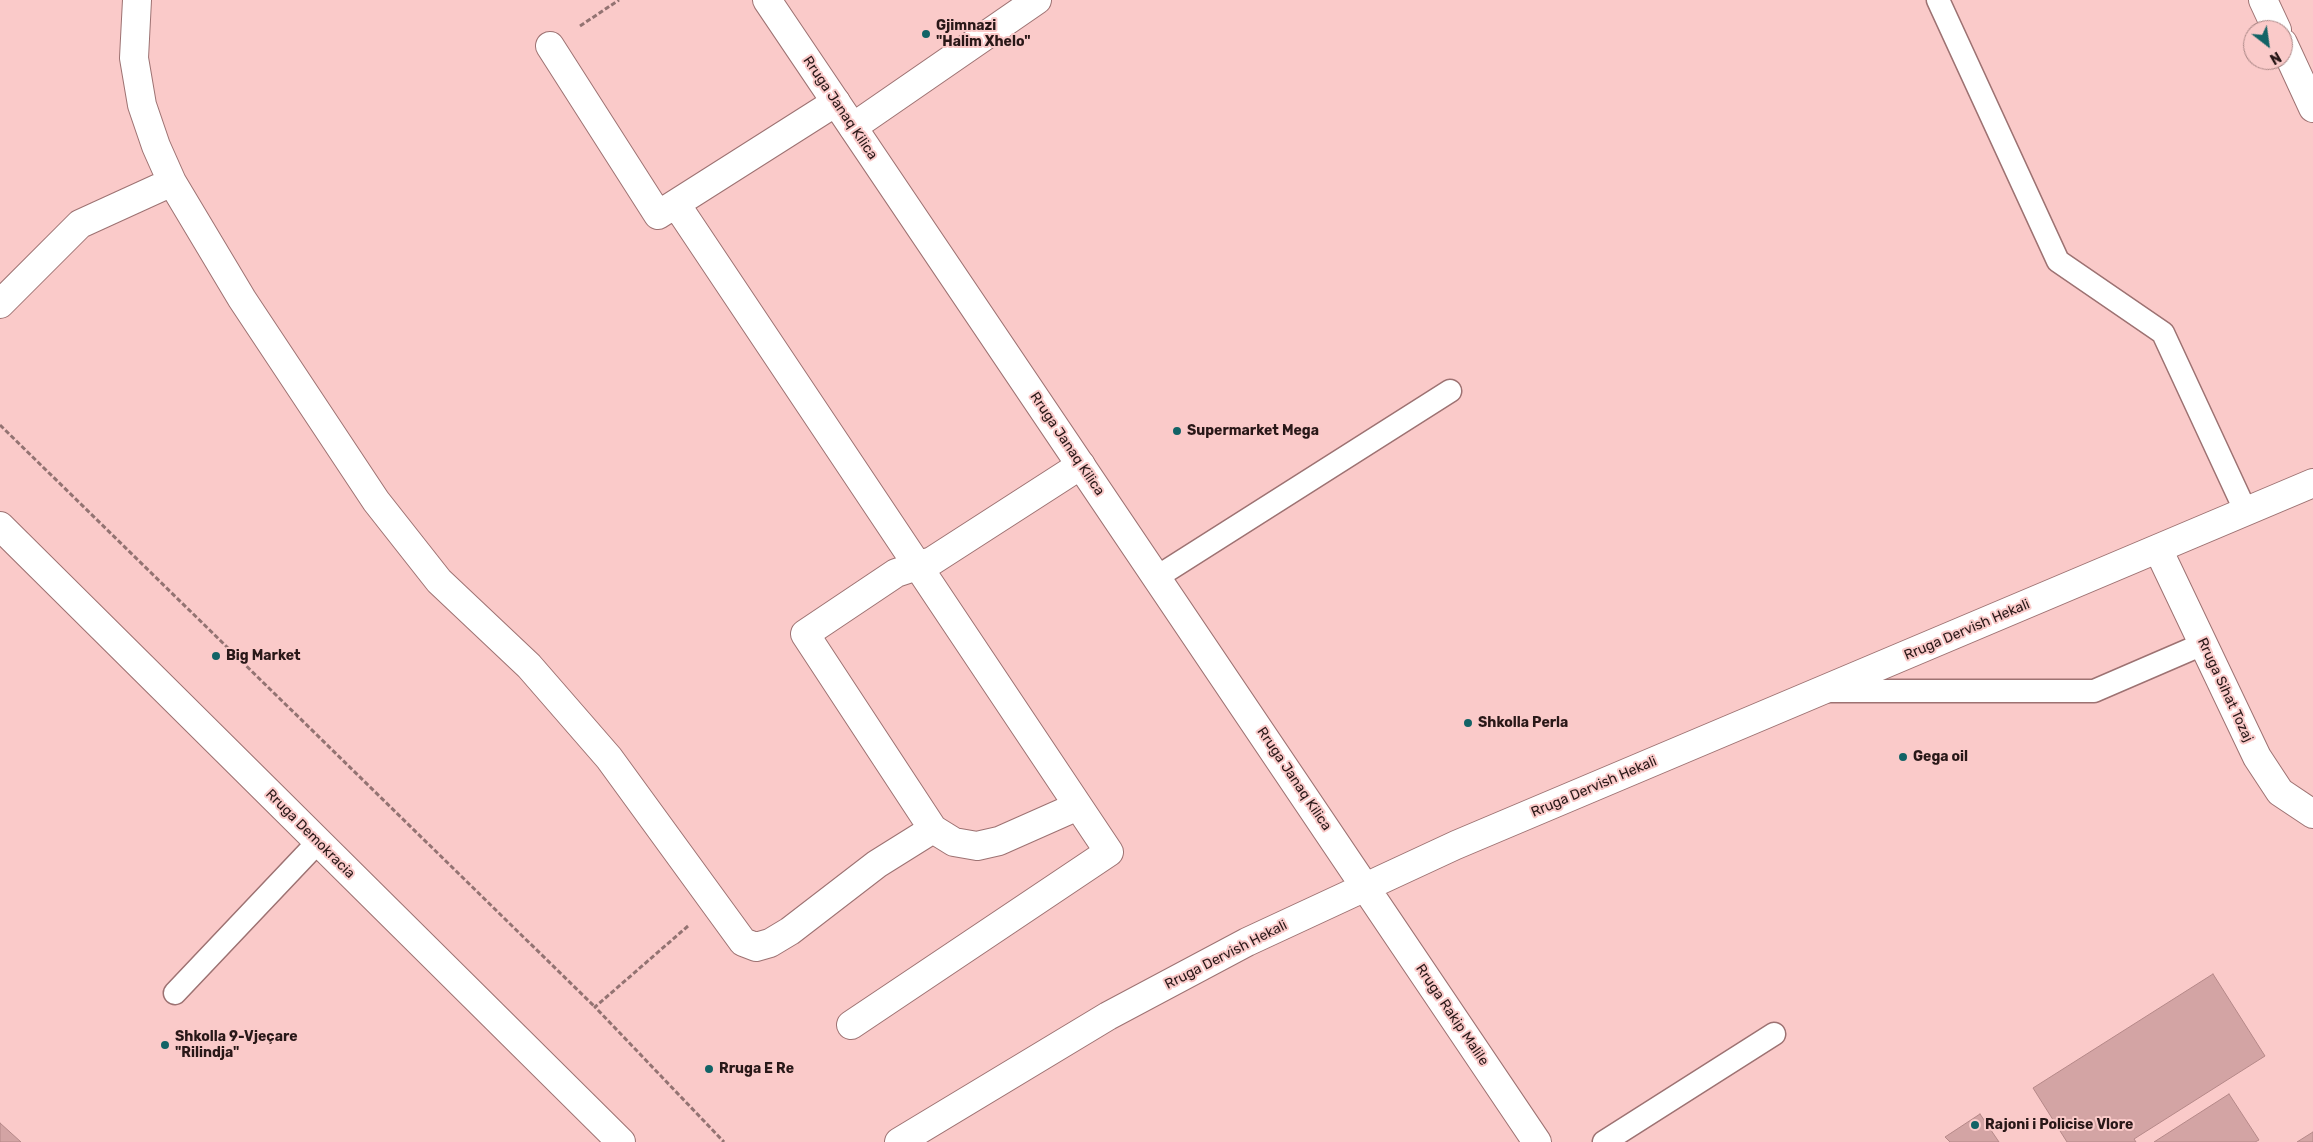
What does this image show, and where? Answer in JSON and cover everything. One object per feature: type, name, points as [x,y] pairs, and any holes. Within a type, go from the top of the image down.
[{"type":"street","points":[[137,0],[134,58],[142,105],[172,182],[242,299],[376,501],[439,581],[529,666],[610,758],[743,942],[756,947],[770,943],[790,931],[877,864],[933,829]]},
{"type":"street","name":"Rruga Janaq Kilica","points":[[767,0],[1367,887]]},
{"type":"street","points":[[853,127],[1037,0]]},
{"type":"street","points":[[2263,0],[2272,20]]},
{"type":"street","points":[[550,46],[658,215],[836,102]]},
{"type":"street","points":[[2293,65],[2313,108]]},
{"type":"street","points":[[0,304],[80,224],[172,182]]},
{"type":"street","points":[[676,204],[1109,852],[851,1025]]},
{"type":"street","points":[[1078,806],[999,841],[977,846],[954,842],[933,829],[805,634],[896,573],[932,561],[1081,465]]},
{"type":"street","name":"Rruga Dervish Hekali","points":[[900,1142],[1108,1016],[1247,942],[1456,845],[2313,483]]},
{"type":"street","name":"Rruga Demokracia","points":[[0,526],[620,1142]]},
{"type":"street","name":"Rruga Sihat Tozaj","points":[[2158,549],[2257,757],[2280,792],[2313,814]]},
{"type":"street","name":"Rruga Rakip Malile","points":[[1367,887],[1537,1142]]},
{"type":"lane","points":[[1938,0],[2058,261],[2163,333],[2246,512]]},
{"type":"lane","points":[[1157,576],[1450,391]]},
{"type":"lane","points":[[1823,691],[2094,691],[2203,644]]},
{"type":"lane","points":[[175,993],[318,842]]},
{"type":"lane","points":[[1604,1142],[1774,1034]]},
{"type":"path","points":[[550,46],[619,0]]},
{"type":"path","points":[[0,425],[595,1007],[724,1142]]},
{"type":"path","points":[[595,1007],[715,903]]},
{"type":"building","points":[[2213,974],[2265,1056],[2134,1139],[2136,1142],[2067,1142],[2033,1088]]},
{"type":"building","points":[[2229,1094],[2259,1140],[2255,1142],[2154,1142]]},
{"type":"building","name":"Rajoni i Policise Vlore","points":[[1980,1114],[1999,1142],[1950,1142],[1945,1137]]},
{"type":"building","points":[[0,1123],[21,1142],[0,1142]]},
{"type":"building","points":[[2313,1132],[2313,1142],[2297,1142]]},
{"type":"place","name":"Gjimnazi \"Halim Xhelo\"","points":[[926,34]]},
{"type":"place","name":"Supermarket Mega","points":[[1177,431]]},
{"type":"place","name":"Big Market","points":[[216,656]]},
{"type":"place","name":"Shkolla Perla","points":[[1468,723]]},
{"type":"place","name":"Gega oil","points":[[1903,757]]},
{"type":"place","name":"Shkolla 9-Vjeçare \"Rilindja\"","points":[[165,1045]]},
{"type":"place","name":"Rruga E Re","points":[[709,1069]]},
{"type":"place","name":"Rajoni i Policise Vlore","points":[[1975,1125]]}]
